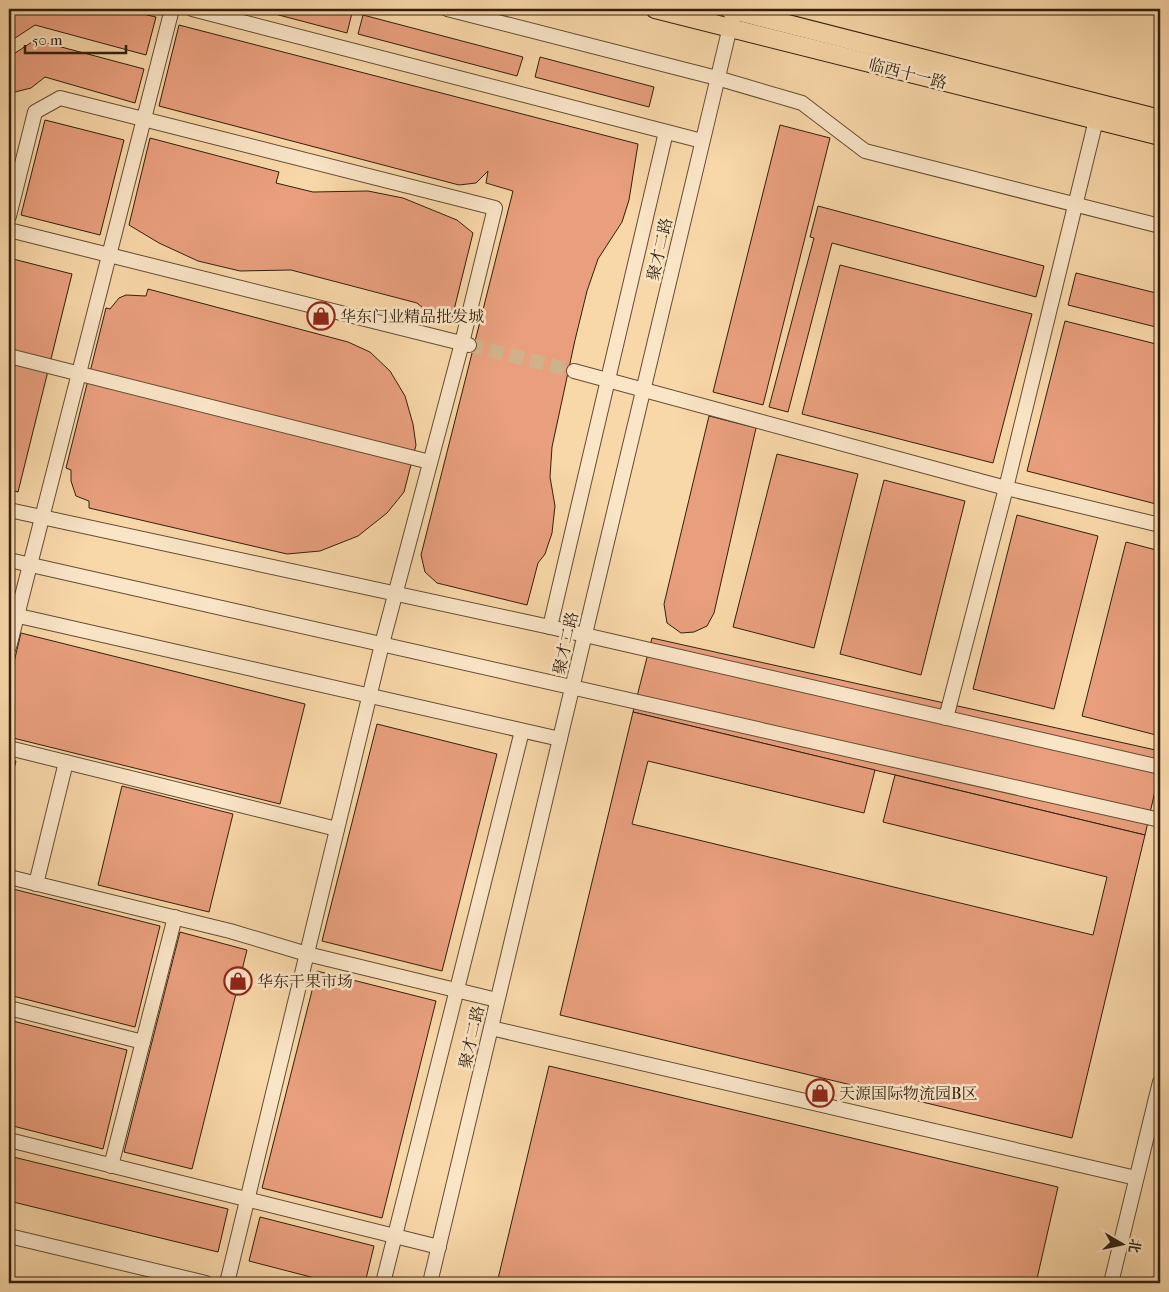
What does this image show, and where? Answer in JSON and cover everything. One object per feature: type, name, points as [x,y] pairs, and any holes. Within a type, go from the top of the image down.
[{"type":"main road","name":"临西十一路","points":[[656,9],[1160,136]]},
{"type":"main road","name":"临西十一路","points":[[732,9],[1160,119]]},
{"type":"street","points":[[9,647],[13,615],[30,565],[142,120],[172,9]]},
{"type":"street","points":[[192,9],[702,141]]},
{"type":"street","points":[[447,9],[718,78],[802,102],[865,151],[1160,226]]},
{"type":"street","name":"聚才二路","points":[[430,1283],[718,78],[730,27],[732,9]]},
{"type":"street","points":[[9,216],[35,112],[60,98],[495,208],[466,344],[430,462],[382,644],[227,1283]]},
{"type":"street","points":[[946,718],[1006,488],[1096,120]]},
{"type":"street","points":[[550,627],[666,132]]},
{"type":"street","points":[[9,230],[466,344]]},
{"type":"street","points":[[9,356],[430,462]]},
{"type":"street","points":[[574,371],[644,388],[1006,488],[1160,524]]},
{"type":"street","points":[[9,510],[550,627],[1160,767]]},
{"type":"street","points":[[9,560],[1160,820]]},
{"type":"street","points":[[13,615],[560,739]]},
{"type":"street","points":[[383,1283],[522,731]]},
{"type":"street","points":[[9,748],[337,829]]},
{"type":"street","points":[[36,884],[66,762]]},
{"type":"street","points":[[9,877],[230,931],[307,954],[497,1000]]},
{"type":"street","points":[[111,1166],[174,917]]},
{"type":"street","points":[[9,1008],[142,1042]]},
{"type":"street","points":[[491,1028],[1136,1178]]},
{"type":"street","points":[[1111,1283],[1160,1082]]},
{"type":"street","points":[[9,1140],[438,1247]]},
{"type":"street","points":[[9,1236],[206,1283]]},
{"type":"building","points":[[9,9],[121,9],[156,17],[146,55],[35,25],[9,42]]},
{"type":"building","points":[[256,9],[336,9],[352,13],[347,33]]},
{"type":"building","points":[[363,15],[523,57],[517,76],[358,34]]},
{"type":"building","points":[[179,25],[638,144],[629,200],[622,222],[598,259],[587,291],[575,340],[552,447],[550,477],[555,506],[552,533],[545,554],[538,563],[527,605],[437,583],[425,572],[421,555],[513,191],[486,183],[488,171],[476,183],[459,185],[159,106]]},
{"type":"building","points":[[35,40],[144,69],[135,103],[45,77],[31,88],[11,93],[9,103],[9,57]]},
{"type":"building","points":[[540,57],[654,87],[649,107],[535,77]]},
{"type":"building","points":[[45,120],[124,140],[100,235],[21,215]]},
{"type":"building","points":[[780,125],[830,138],[763,405],[713,392]]},
{"type":"building","points":[[150,138],[279,172],[276,183],[313,192],[368,191],[403,198],[457,220],[473,233],[451,322],[434,317],[417,303],[291,270],[240,271],[198,261],[159,243],[129,225]]},
{"type":"building","points":[[818,206],[1044,266],[1036,297],[832,243],[788,412],[769,407],[814,238],[810,237]]},
{"type":"building","points":[[9,258],[72,274],[18,492],[9,490]]},
{"type":"building","points":[[840,265],[1032,314],[993,463],[802,414]]},
{"type":"building","points":[[1076,273],[1160,294],[1160,328],[1068,305]]},
{"type":"building","points":[[148,289],[348,342],[370,352],[390,371],[405,396],[413,424],[416,445],[404,492],[387,513],[358,536],[320,551],[287,554],[89,508],[89,501],[76,496],[71,481],[71,470],[66,468],[106,308],[110,309],[119,298],[126,295],[146,296]]},
{"type":"building","points":[[1065,321],[1160,345],[1160,505],[1027,471]]},
{"type":"building","points":[[709,416],[756,428],[714,613],[707,626],[694,632],[681,633],[667,623],[664,604]]},
{"type":"building","points":[[777,454],[858,474],[814,648],[733,627]]},
{"type":"building","points":[[884,480],[965,501],[921,675],[840,654]]},
{"type":"building","points":[[1017,515],[1098,536],[1054,709],[973,689]]},
{"type":"building","points":[[1126,542],[1160,551],[1160,736],[1082,716]]},
{"type":"building","points":[[21,633],[305,704],[280,804],[9,737],[9,683]]},
{"type":"building","points":[[652,638],[1160,751],[1160,769],[1145,835],[633,712]]},
{"type":"building","points":[[633,712],[875,770],[864,813],[648,761],[632,824],[1093,935],[1107,877],[883,822],[895,775],[1145,835],[1072,1138],[560,1015]]},
{"type":"building","points":[[377,724],[497,754],[442,971],[322,941]]},
{"type":"building","points":[[9,759],[16,761],[9,788]]},
{"type":"building","points":[[122,786],[233,814],[209,912],[98,885]]},
{"type":"building","points":[[9,888],[160,926],[135,1027],[9,995]]},
{"type":"building","points":[[180,932],[247,950],[192,1169],[124,1152]]},
{"type":"building","points":[[317,971],[436,1001],[382,1218],[262,1188]]},
{"type":"building","points":[[9,1020],[127,1050],[103,1149],[9,1125]]},
{"type":"building","points":[[549,1066],[1058,1187],[1036,1283],[497,1283]]},
{"type":"building","points":[[9,1156],[228,1209],[218,1252],[9,1201]]},
{"type":"building","points":[[260,1217],[374,1246],[365,1283],[334,1283],[249,1261]]},
{"type":"tunnel","points":[[469,345],[574,371]]},
{"type":"place","name":"华东门业精品批发城","points":[[321,316]]},
{"type":"place","name":"华东干果市场","points":[[238,981]]},
{"type":"place","name":"天源国际物流园B区","points":[[820,1093]]}]
